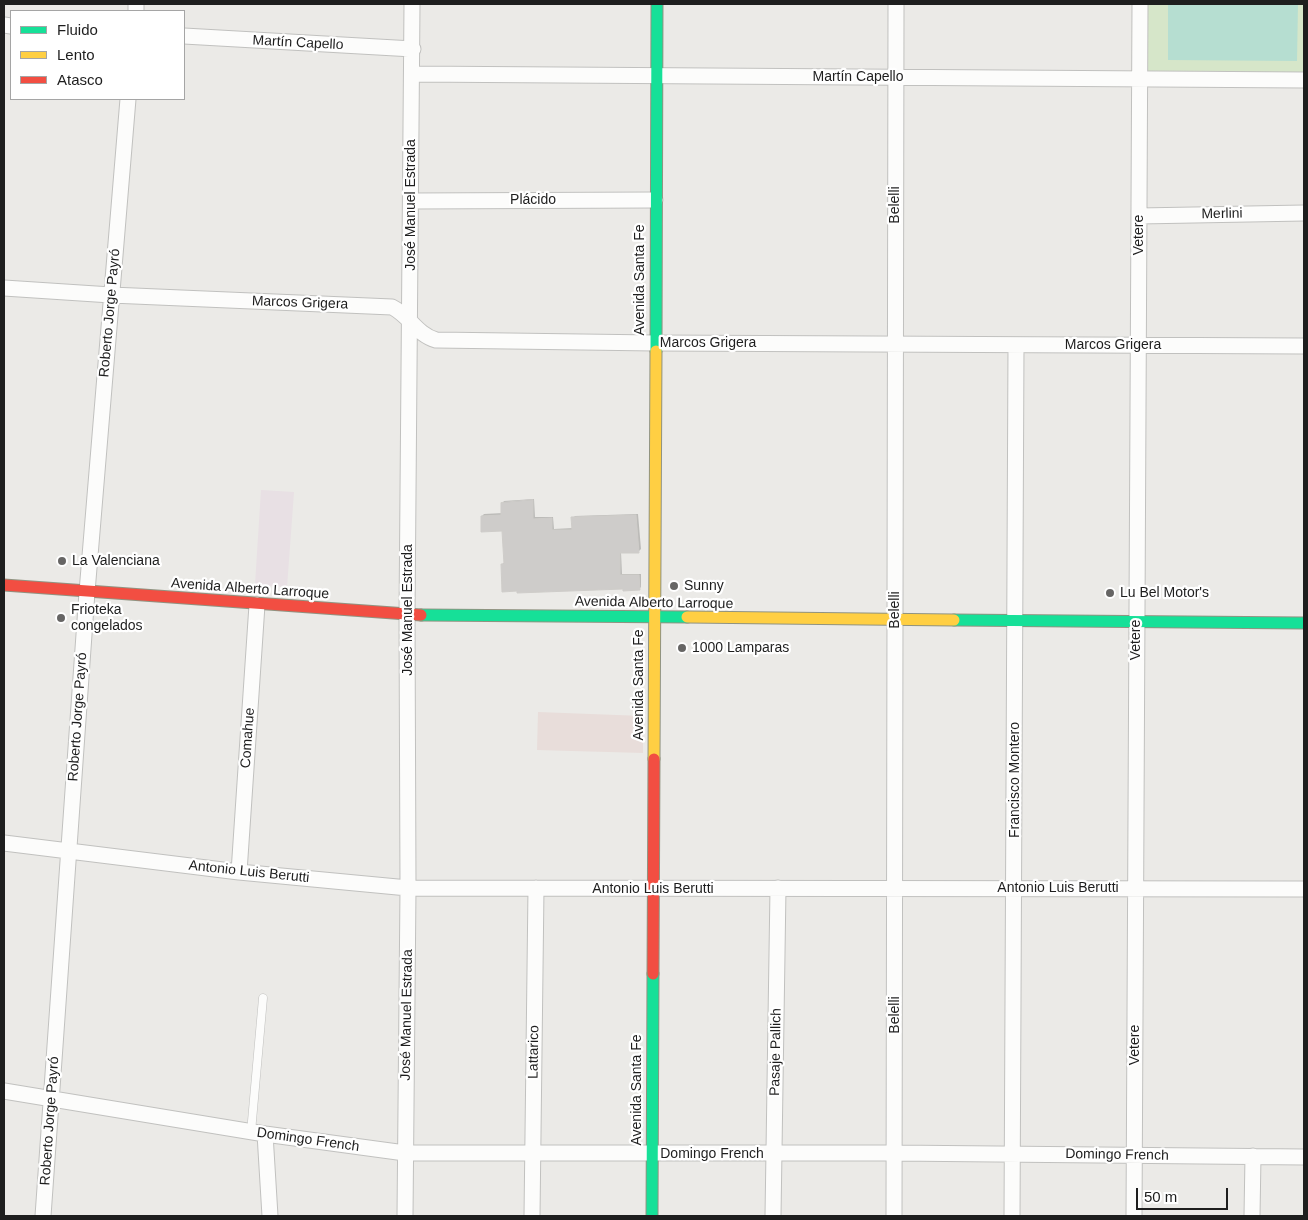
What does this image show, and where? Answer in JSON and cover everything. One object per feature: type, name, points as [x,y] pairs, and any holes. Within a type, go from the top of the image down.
[{"type":"main road","name":"Avenida Santa Fe","points":[[652,1216],[657,4]]},
{"type":"main road","name":"Avenida Alberto Larroque","points":[[4,585],[407,616],[1304,623]]},
{"type":"street","name":"José Manuel Estrada","points":[[405,1216],[412,4]]},
{"type":"street","name":"Belelli","points":[[894,1216],[896,4]]},
{"type":"street","name":"Vetere","points":[[1134,1216],[1140,4]]},
{"type":"street","name":"Martín Capello","points":[[185,36],[413,49]]},
{"type":"street","name":"Martín Capello","points":[[412,74],[1304,80]]},
{"type":"street","name":"Roberto Jorge Payró","points":[[43,1216],[87,592],[128,100]]},
{"type":"street","name":"Plácido","points":[[412,201],[655,200]]},
{"type":"street","name":"Merlini","points":[[1139,216],[1304,213]]},
{"type":"street","name":"Marcos Grigera","points":[[4,288],[111,295],[392,307],[399,310],[422,334],[436,340],[1304,346]]},
{"type":"street","name":"Francisco Montero","points":[[1012,1216],[1016,345]]},
{"type":"street","name":"Comahue","points":[[239,872],[257,605]]},
{"type":"street","name":"Antonio Luis Berutti","points":[[4,843],[239,872],[408,888],[1304,889]]},
{"type":"street","name":"Lattarico","points":[[532,1216],[536,888]]},
{"type":"street","name":"Pasaje Pallich","points":[[774,1216],[778,888]]},
{"type":"street","name":"Domingo French","points":[[4,1091],[258,1133],[406,1153],[894,1153],[1304,1157]]},
{"type":"street","points":[[258,1133],[270,1216]]},
{"type":"street","points":[[1252,1216],[1253,1156]]},
{"type":"lane","points":[[258,1133],[263,998]]},
{"type":"shaded area","points":[[261,490],[294,492],[287,587],[255,585]]},
{"type":"shaded area","points":[[538,712],[643,716],[643,753],[537,750]]},
{"type":"green space","points":[[1142,4],[1304,4],[1304,80],[1140,79]]},
{"type":"green space","points":[[1168,4],[1298,4],[1297,61],[1168,60]]},
{"type":"building","points":[[533,500],[533,519],[552,518],[552,530],[572,530],[571,517],[636,515],[639,553],[620,553],[620,575],[639,575],[640,590],[502,592],[501,564],[504,564],[502,531],[481,532],[481,516],[501,515],[501,503]]},
{"type":"traffic: fast","points":[[656,351],[657,4]]},
{"type":"traffic: fast","points":[[421,615],[687,617]]},
{"type":"traffic: fast","points":[[954,620],[1304,623]]},
{"type":"traffic: fast","points":[[652,1216],[653,974]]},
{"type":"traffic: slow","points":[[654,759],[656,351]]},
{"type":"traffic: slow","points":[[687,617],[954,620]]},
{"type":"traffic: jam","points":[[4,585],[421,615]]},
{"type":"traffic: jam","points":[[653,974],[654,759]]},
{"type":"place","name":"La Valenciana","points":[[62,561]]},
{"type":"place","name":"Sunny","points":[[674,586]]},
{"type":"place","name":"Lu Bel Motor's","points":[[1110,593]]},
{"type":"place","name":"Frioteka congelados","points":[[61,618]]},
{"type":"place","name":"1000 Lamparas","points":[[682,648]]}]
